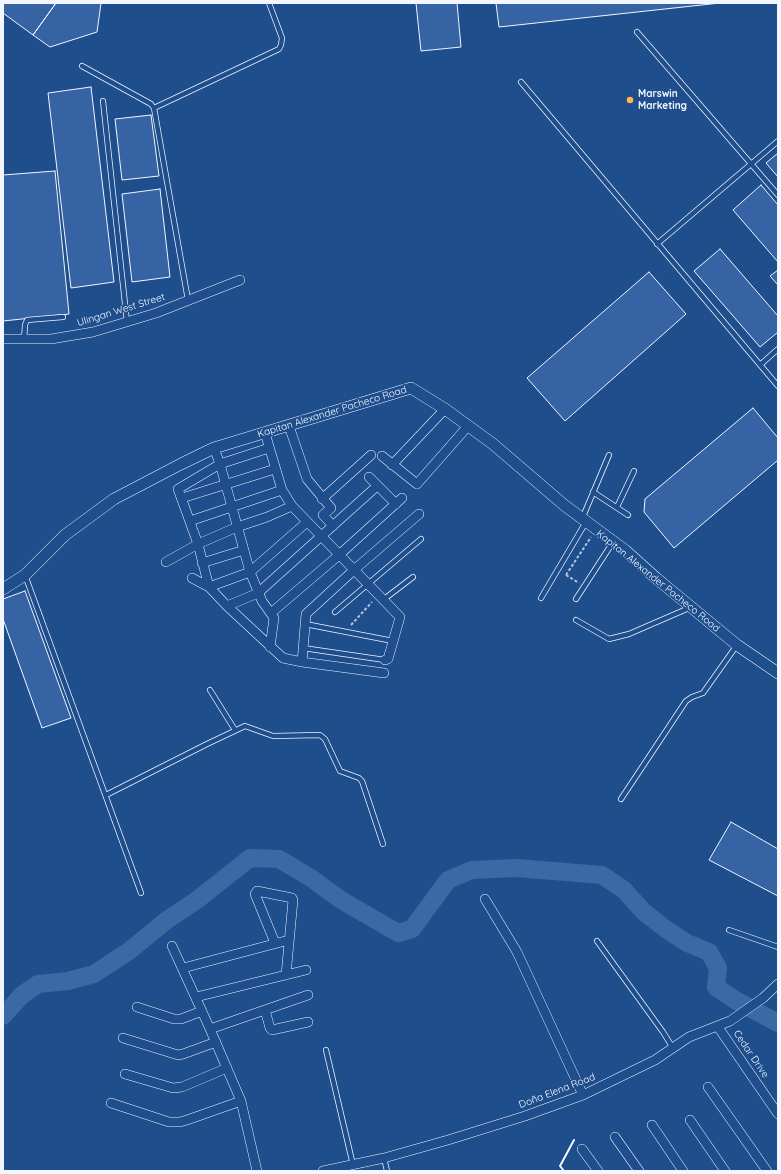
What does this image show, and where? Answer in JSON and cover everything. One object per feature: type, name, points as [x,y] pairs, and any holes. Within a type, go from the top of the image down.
[{"type":"street","name":"Ulingan West Street","points":[[3,339],[51,339],[93,332],[156,313],[240,280]]},
{"type":"street","name":"Kapitan Alexander Pacheco Road","points":[[3,589],[25,575],[66,535],[114,499],[214,448],[411,388],[445,409],[493,444],[564,505],[626,551],[738,645],[778,673]]},
{"type":"street","points":[[392,465],[445,409]]},
{"type":"street","points":[[289,426],[307,479],[331,508],[323,516],[333,526]]},
{"type":"street","points":[[382,456],[415,486],[468,426]]},
{"type":"street","points":[[265,432],[282,490],[292,506],[321,537],[355,569],[380,598],[400,617],[388,659],[385,660]]},
{"type":"street","points":[[214,448],[226,484],[250,572],[262,601],[274,618],[270,647]]},
{"type":"street","points":[[209,587],[198,544],[178,489],[220,464],[269,448]]},
{"type":"street","points":[[322,499],[371,455]]},
{"type":"street","points":[[182,498],[276,469]]},
{"type":"street","points":[[271,613],[339,555],[398,501],[377,486],[369,478]]},
{"type":"street","points":[[227,606],[258,593],[377,486]]},
{"type":"street","points":[[190,521],[282,490]]},
{"type":"street","points":[[166,562],[198,544],[237,527],[268,517],[292,506]]},
{"type":"street","points":[[302,662],[306,614],[355,569],[419,514]]},
{"type":"street","points":[[209,587],[250,572],[307,522]]},
{"type":"street","points":[[202,564],[244,550]]},
{"type":"street","points":[[192,578],[209,587],[227,606],[283,658],[384,673]]},
{"type":"street","points":[[275,943],[255,894],[257,891],[292,898],[293,900],[286,975]]},
{"type":"street","points":[[485,899],[517,952],[583,1095]]},
{"type":"street","points":[[183,968],[289,940]]},
{"type":"street","points":[[172,946],[242,1101],[256,1171]]},
{"type":"street","points":[[196,997],[306,970]]},
{"type":"street","name":"Doña Elena Road","points":[[323,1171],[384,1158],[525,1116],[583,1095],[635,1070],[697,1033],[718,1027],[741,1014],[763,998],[778,984]]},
{"type":"street","points":[[210,1029],[308,995]]},
{"type":"street","points":[[137,1007],[174,1019],[181,1019],[202,1011]]},
{"type":"street","points":[[265,1010],[270,1028],[272,1030],[308,1022]]},
{"type":"street","name":"Cedar Drive","points":[[718,1027],[778,1114]]},
{"type":"street","points":[[123,1038],[178,1055],[216,1042]]},
{"type":"street","points":[[125,1074],[173,1088],[182,1087],[228,1068]]},
{"type":"street","points":[[708,1087],[766,1171]]},
{"type":"street","points":[[111,1103],[169,1122],[174,1122],[187,1120],[242,1101]]},
{"type":"street","points":[[690,1120],[725,1171]]},
{"type":"street","points":[[652,1125],[683,1171]]},
{"type":"street","points":[[615,1137],[639,1171]]},
{"type":"street","points":[[582,1150],[598,1171]]},
{"type":"lane","points":[[154,108],[279,49],[282,38],[269,3]]},
{"type":"lane","points":[[637,32],[778,195]]},
{"type":"lane","points":[[82,66],[151,104],[154,108],[188,300]]},
{"type":"lane","points":[[521,82],[778,386]]},
{"type":"lane","points":[[103,101],[127,322]]},
{"type":"lane","points":[[657,244],[778,141]]},
{"type":"lane","points":[[24,340],[25,325],[27,320],[63,317]]},
{"type":"lane","points":[[760,364],[778,349]]},
{"type":"lane","points":[[541,598],[584,520],[593,492],[609,455]]},
{"type":"lane","points":[[617,506],[634,472]]},
{"type":"lane","points":[[593,492],[617,506],[628,515]]},
{"type":"lane","points":[[335,612],[421,539]]},
{"type":"lane","points":[[576,599],[613,542]]},
{"type":"lane","points":[[25,575],[141,893]]},
{"type":"lane","points":[[380,598],[413,577]]},
{"type":"lane","points":[[576,620],[609,640],[629,634],[691,607]]},
{"type":"lane","points":[[305,624],[392,641]]},
{"type":"lane","points":[[621,799],[686,701],[703,693],[738,645]]},
{"type":"lane","points":[[303,648],[385,660]]},
{"type":"lane","points":[[210,690],[235,730]]},
{"type":"lane","points":[[106,796],[245,726],[273,736],[320,734],[323,736],[340,771],[360,778],[362,781],[383,844]]},
{"type":"lane","points":[[729,930],[778,947]]},
{"type":"lane","points":[[597,941],[673,1048]]},
{"type":"lane","points":[[326,1050],[353,1165]]},
{"type":"lane","points":[[384,1158],[387,1171]]},
{"type":"path","points":[[566,575],[596,530]]},
{"type":"path","points":[[557,571],[584,586]]},
{"type":"path","points":[[346,631],[380,598]]},
{"type":"building","points":[[3,3],[56,3],[33,35],[3,13]]},
{"type":"building","points":[[56,3],[101,3],[97,32],[50,47],[33,35]]},
{"type":"building","points":[[416,3],[457,3],[461,47],[421,51]]},
{"type":"building","points":[[496,3],[720,3],[499,27]]},
{"type":"building","points":[[91,87],[114,282],[71,288],[48,93]]},
{"type":"building","points":[[151,115],[159,176],[122,180],[115,119]]},
{"type":"building","points":[[778,153],[778,177],[766,163]]},
{"type":"building","points":[[55,171],[69,314],[3,321],[3,175]]},
{"type":"building","points":[[761,185],[778,205],[778,262],[733,210]]},
{"type":"building","points":[[160,189],[170,277],[132,282],[122,194]]},
{"type":"building","points":[[720,249],[778,316],[778,332],[760,347],[694,271]]},
{"type":"building","points":[[778,270],[778,285],[770,276]]},
{"type":"building","points":[[649,272],[686,314],[565,421],[527,378]]},
{"type":"building","points":[[753,408],[778,438],[778,460],[674,548],[644,512],[645,499]]},
{"type":"building","points":[[25,591],[71,718],[42,728],[3,619],[3,599]]},
{"type":"building","points":[[731,822],[778,849],[778,896],[709,860]]},
{"type":"waterway","points":[[3,1016],[22,995],[38,984],[68,981],[94,974],[129,951],[167,920],[197,900],[250,858],[279,859],[311,878],[341,900],[398,933],[412,929],[448,880],[472,870],[516,868],[602,875],[624,890],[644,912],[667,930],[687,943],[709,952],[718,968],[716,987],[735,1000],[778,1023]]},
{"type":"wall","points":[[564,1171],[560,1166],[574,1140]]},
{"type":"place","name":"Marswin Marketing","points":[[630,100]]}]
